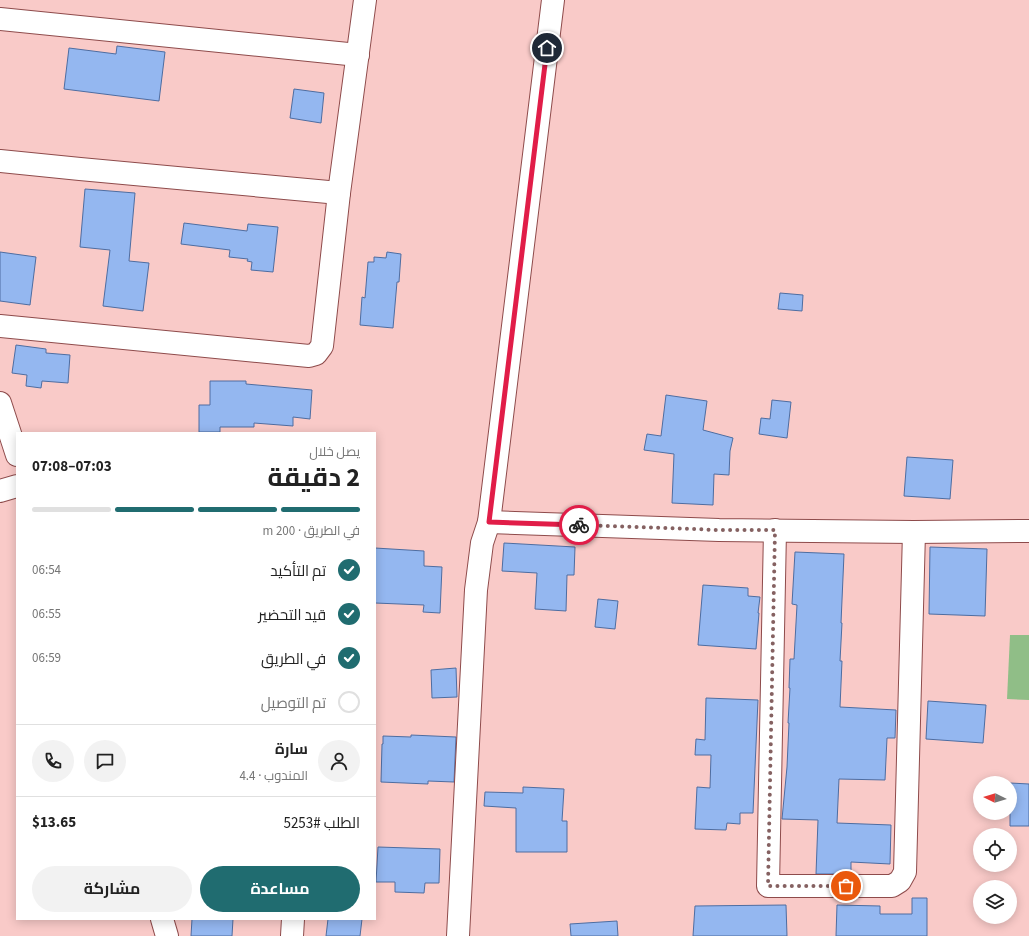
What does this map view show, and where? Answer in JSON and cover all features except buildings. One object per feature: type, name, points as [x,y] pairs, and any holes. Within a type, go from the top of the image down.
[{"type":"street","points":[[0,326],[309,356],[316,354],[322,346],[339,193],[365,0]]},
{"type":"street","points":[[458,936],[476,590],[482,543],[489,522],[553,0]]},
{"type":"street","points":[[0,19],[358,55]]},
{"type":"street","points":[[0,161],[339,193]]},
{"type":"street","points":[[0,403],[16,451]]},
{"type":"street","points":[[0,491],[16,486]]},
{"type":"street","points":[[489,522],[719,530],[914,532],[1029,531]]},
{"type":"street","points":[[775,530],[768,886],[892,886],[900,881],[905,872],[914,532]]},
{"type":"street","points":[[162,920],[167,936]]},
{"type":"street","points":[[292,936],[293,920]]},
{"type":"green space","points":[[1010,635],[1029,635],[1029,700],[1007,699]]},
{"type":"way so far","points":[[579,525],[719,530],[775,530],[768,886],[846,886]]},
{"type":"route","points":[[547,48],[489,522],[579,525]]}]
